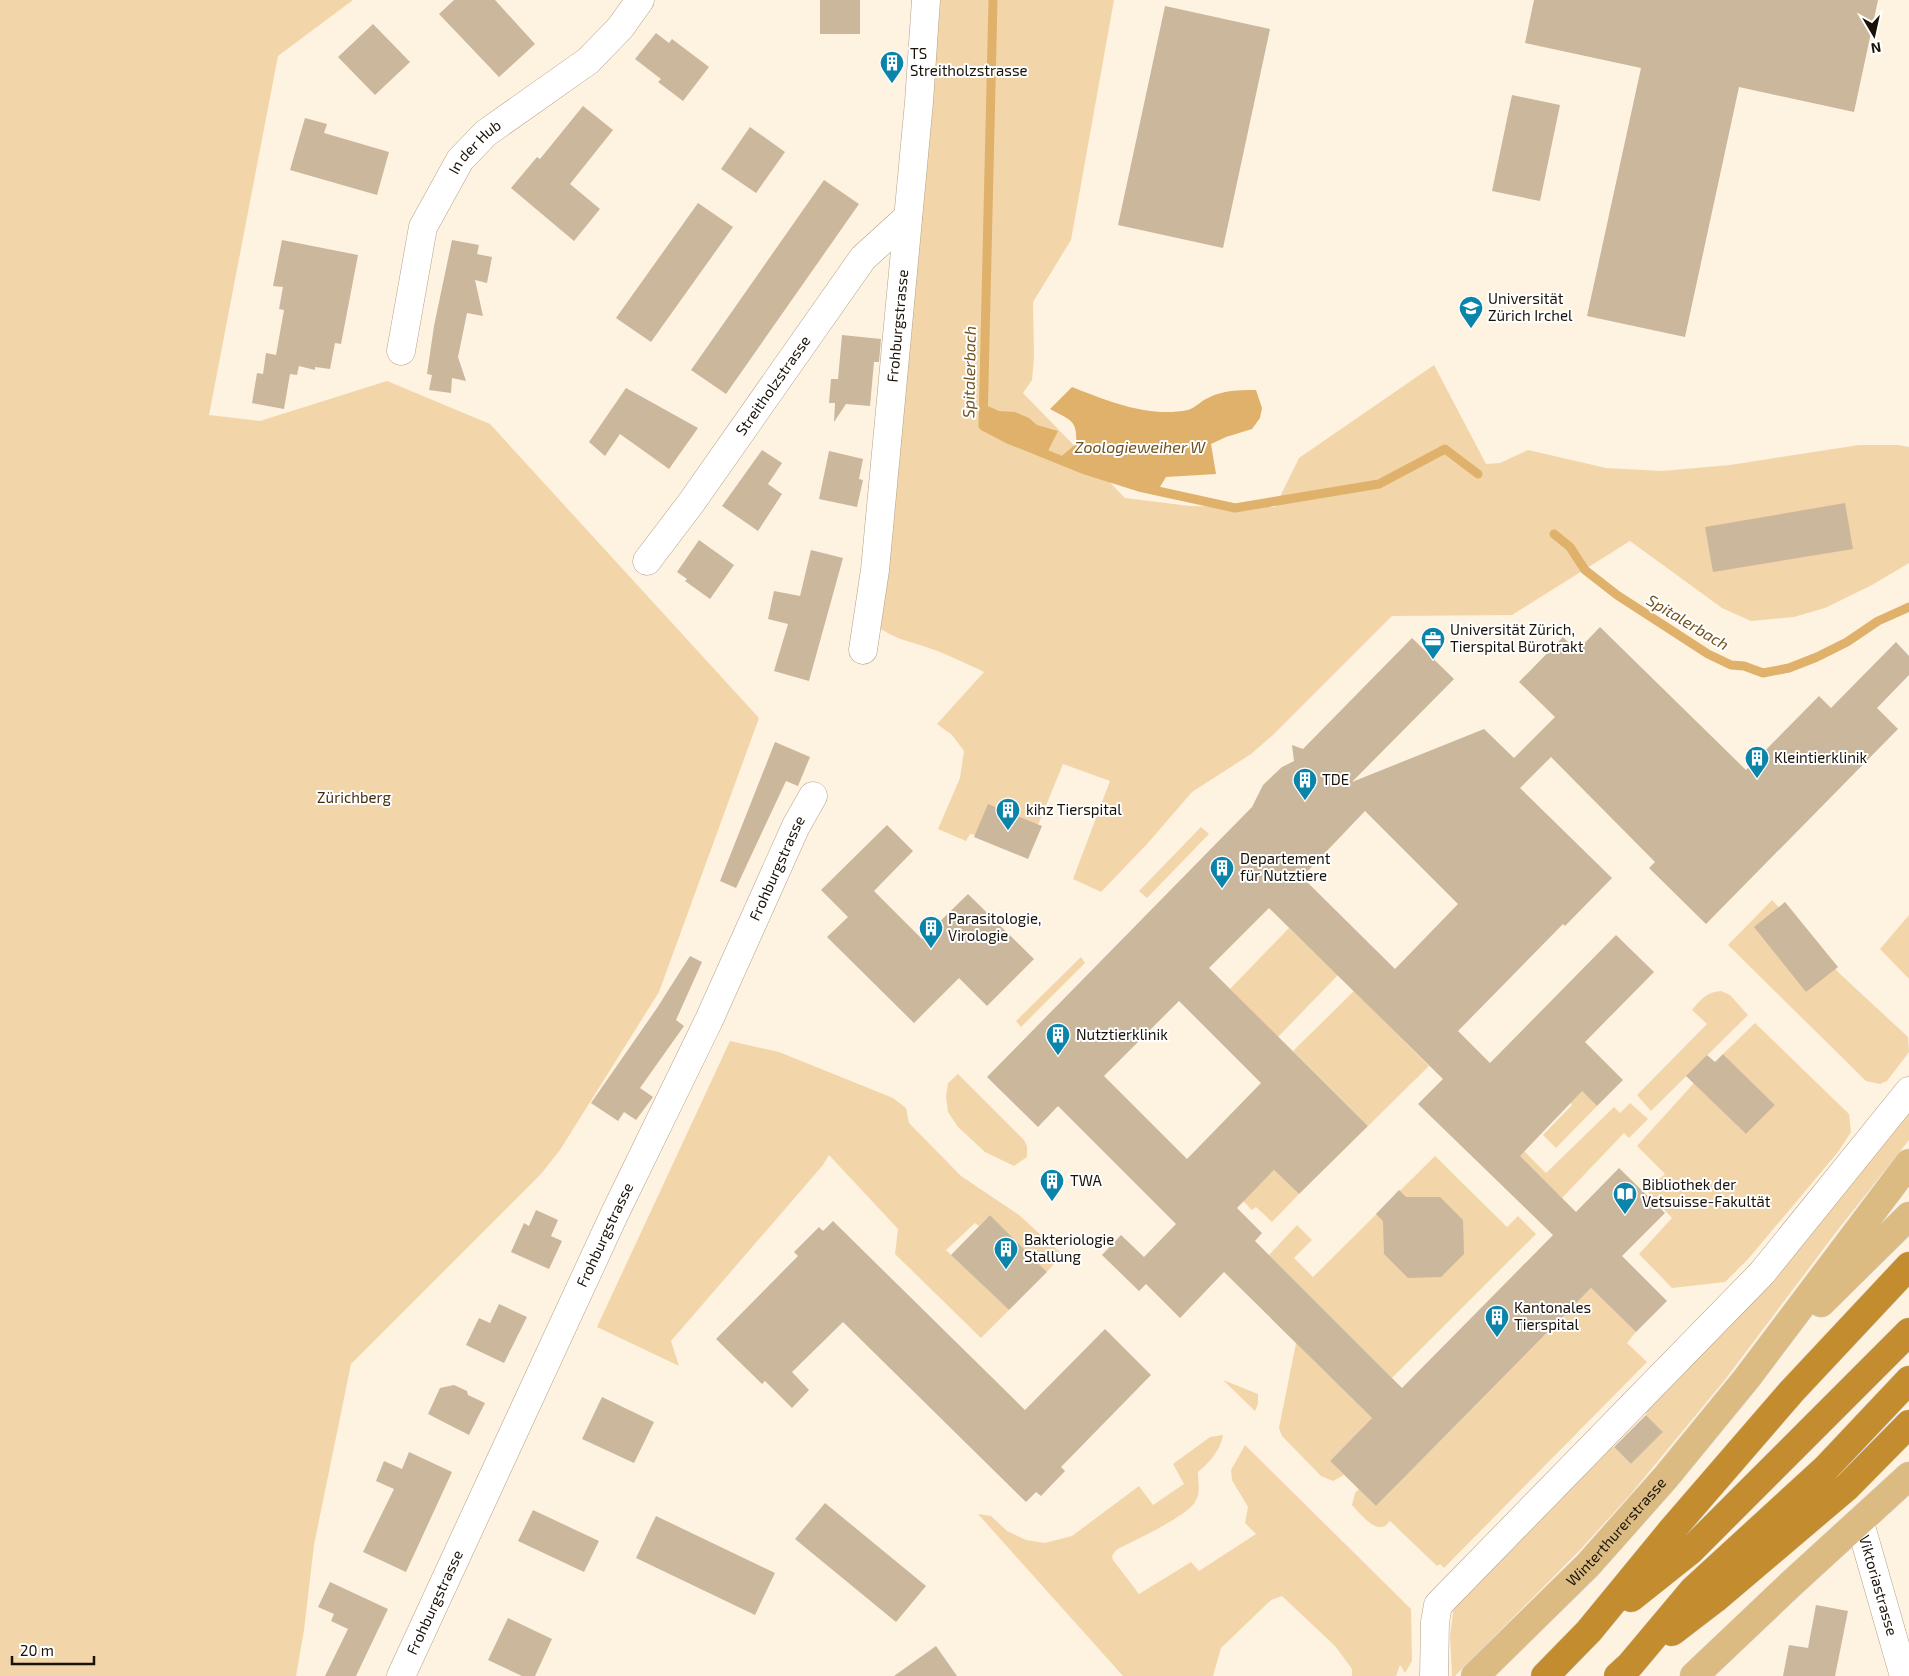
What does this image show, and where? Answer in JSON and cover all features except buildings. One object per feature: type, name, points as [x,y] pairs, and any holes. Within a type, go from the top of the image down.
[{"type":"highway","points":[[1545,1676],[1589,1631],[1671,1531],[1791,1392],[1909,1266]]},
{"type":"highway","points":[[1589,1631],[1690,1551],[1909,1332]]},
{"type":"highway","points":[[1624,1670],[1693,1590],[1826,1468],[1909,1380]]},
{"type":"highway","points":[[1624,1670],[1715,1599],[1847,1487],[1909,1424]]},
{"type":"main road","points":[[1747,1378],[1909,1163]]},
{"type":"main road","points":[[1747,1378],[1909,1216]]},
{"type":"main road","name":"Winterthurerstrasse","points":[[1475,1676],[1588,1565],[1666,1477],[1747,1378]]},
{"type":"main road","points":[[1694,1676],[1909,1476]]},
{"type":"street","name":"In der Hub","points":[[401,351],[423,227],[460,160],[486,133],[588,60],[620,28],[640,0]]},
{"type":"street","name":"Frohburgstrasse","points":[[863,650],[875,570],[926,0]]},
{"type":"street","name":"Streitholzstrasse","points":[[647,561],[692,503],[863,258],[908,217]]},
{"type":"street","name":"Frohburgstrasse","points":[[401,1676],[614,1215],[709,1020],[796,826],[813,796]]},
{"type":"street","points":[[1434,1676],[1434,1622],[1438,1605],[1762,1273],[1909,1090]]},
{"type":"street","name":"Viktoriastrasse","points":[[1860,1523],[1907,1676]]},
{"type":"green space","name":"Zürichberg","points":[[0,0],[353,0],[278,56],[209,415],[260,421],[387,381],[490,424],[759,718],[659,992],[560,1150],[541,1174],[351,1364],[314,1545],[304,1630],[296,1676],[0,1676]]},
{"type":"green space","points":[[940,0],[1114,0],[1071,240],[1033,302],[1034,357],[1032,380],[1023,393],[1125,498],[1190,506],[1275,507],[1299,458],[1434,365],[1486,464],[1500,463],[1528,450],[1606,468],[1662,471],[1730,465],[1859,445],[1898,445],[1909,447],[1909,563],[1872,585],[1825,608],[1794,617],[1751,621],[1722,608],[1630,541],[1512,615],[1392,616],[1273,735],[1251,754],[1192,792],[1148,843],[1101,892],[1073,879],[1110,781],[1063,764],[1038,825],[975,835],[970,834],[966,841],[938,829],[960,778],[964,751],[952,735],[937,724],[984,672],[940,652],[894,636],[876,625],[901,406]]},
{"type":"green space","points":[[1201,827],[1209,834],[1147,898],[1139,891]]},
{"type":"green space","points":[[1772,900],[1839,973],[1908,1037],[1909,1052],[1887,1081],[1880,1084],[1866,1081],[1728,945]]},
{"type":"green space","points":[[1909,915],[1909,979],[1880,949]]},
{"type":"green space","points":[[1289,928],[1338,975],[1278,1037],[1230,989]]},
{"type":"green space","points":[[1081,957],[1085,963],[1021,1027],[1016,1021]]},
{"type":"green space","points":[[1354,991],[1429,1066],[1368,1126],[1293,1051]]},
{"type":"green space","points":[[1721,991],[1730,995],[1748,1015],[1651,1111],[1637,1095],[1707,1024],[1692,1010],[1705,997]]},
{"type":"green space","points":[[1755,1023],[1849,1114],[1851,1132],[1838,1152],[1749,1258],[1725,1282],[1672,1288],[1639,1254],[1672,1218],[1646,1190],[1665,1174],[1637,1146],[1694,1083],[1746,1134],[1775,1105],[1723,1054]]},
{"type":"green space","points":[[730,1041],[779,1052],[893,1098],[906,1108],[909,1123],[961,1176],[1019,1215],[1062,1254],[1047,1272],[990,1215],[979,1226],[975,1223],[946,1250],[1009,1310],[981,1338],[895,1254],[898,1229],[829,1155],[823,1165],[671,1341],[679,1366],[597,1327]]},
{"type":"green space","points":[[958,1074],[1024,1140],[1027,1146],[1027,1157],[1014,1166],[985,1152],[958,1127],[948,1112],[946,1097],[948,1083]]},
{"type":"green space","points":[[1565,1074],[1597,1106],[1556,1148],[1543,1135],[1572,1105],[1559,1091],[1506,1133],[1546,1173],[1614,1107],[1620,1113],[1630,1103],[1648,1119],[1629,1138],[1624,1133],[1562,1198],[1496,1133]]},
{"type":"green space","points":[[1909,1105],[1909,1140],[1837,1231],[1724,1381],[1630,1495],[1580,1550],[1455,1676],[1452,1676],[1450,1636],[1454,1605],[1602,1449],[1614,1447],[1631,1464],[1663,1432],[1646,1415],[1649,1402]]},
{"type":"green space","points":[[1435,1156],[1507,1227],[1518,1216],[1536,1234],[1392,1378],[1269,1255],[1297,1225],[1312,1240],[1294,1258],[1313,1277]]},
{"type":"green space","points":[[1201,1159],[1260,1184],[1274,1170],[1299,1194],[1272,1222],[1256,1207],[1252,1210]]},
{"type":"green space","points":[[1591,1288],[1636,1332],[1627,1343],[1647,1362],[1444,1568],[1440,1564],[1437,1566],[1390,1521],[1385,1526],[1380,1527],[1371,1524],[1362,1516],[1352,1505],[1355,1493],[1359,1489],[1376,1506]]},
{"type":"green space","points":[[1296,1343],[1372,1418],[1330,1461],[1344,1475],[1333,1481],[1321,1476],[1282,1436],[1279,1428]]},
{"type":"green space","points":[[1223,1380],[1258,1394],[1258,1404],[1255,1411]]},
{"type":"green space","points":[[1223,1435],[1220,1446],[1214,1456],[1198,1472],[1198,1495],[1190,1508],[1171,1521],[1116,1550],[1112,1556],[1113,1560],[1139,1594],[1191,1562],[1199,1571],[1256,1534],[1245,1523],[1248,1507],[1232,1480],[1231,1470],[1245,1445],[1411,1609],[1412,1661],[1405,1673],[1400,1665],[1396,1676],[1352,1676],[1352,1669],[1335,1646],[1282,1596],[1271,1600],[1221,1648],[1213,1676],[1123,1676],[978,1514],[991,1516],[1007,1531],[1026,1540],[1045,1543],[1072,1536],[1139,1486],[1153,1505],[1184,1484],[1173,1464],[1210,1437]]},
{"type":"water","name":"Zoologieweiher W","points":[[1072,387],[1128,407],[1158,412],[1188,410],[1219,393],[1237,390],[1256,390],[1262,408],[1260,418],[1252,429],[1211,444],[1216,474],[1166,477],[1157,492],[1057,460],[1076,444],[1076,436],[1074,425],[1071,421],[1050,409]]},
{"type":"water","points":[[983,404],[999,411],[1015,412],[1029,418],[1037,425],[1058,431],[1047,453],[1018,443],[983,426]]},
{"type":"waterway","name":"Spitalerbach","points":[[993,0],[983,426],[1008,439],[1085,470],[1139,487],[1235,508],[1379,484],[1445,449],[1478,474]]},
{"type":"waterway","name":"Spitalerbach","points":[[1554,534],[1570,547],[1585,570],[1617,595],[1708,654],[1731,665],[1744,666],[1763,673],[1789,668],[1817,657],[1847,642],[1878,621],[1909,607]]},
{"type":"place","name":"TS Streitholzstrasse","points":[[892,84]]},
{"type":"place","name":"Universität Zürich Irchel","points":[[1471,329]]},
{"type":"place","name":"Universität Zürich, Tierspital Bürotrakt","points":[[1433,660]]},
{"type":"place","name":"Kleintierklinik","points":[[1757,779]]},
{"type":"place","name":"TDE","points":[[1305,801]]},
{"type":"place","name":"kihz Tierspital","points":[[1008,831]]},
{"type":"place","name":"Departement für Nutztiere","points":[[1222,889]]},
{"type":"place","name":"Parasitologie, Virologie","points":[[931,949]]},
{"type":"place","name":"Nutztierklinik","points":[[1058,1056]]},
{"type":"place","name":"TWA","points":[[1052,1202]]},
{"type":"place","name":"Bibliothek der Vetsuisse-Fakultät","points":[[1625,1215]]},
{"type":"place","name":"Bakteriologie Stallung","points":[[1006,1270]]},
{"type":"place","name":"Kantonales Tierspital","points":[[1497,1338]]}]
